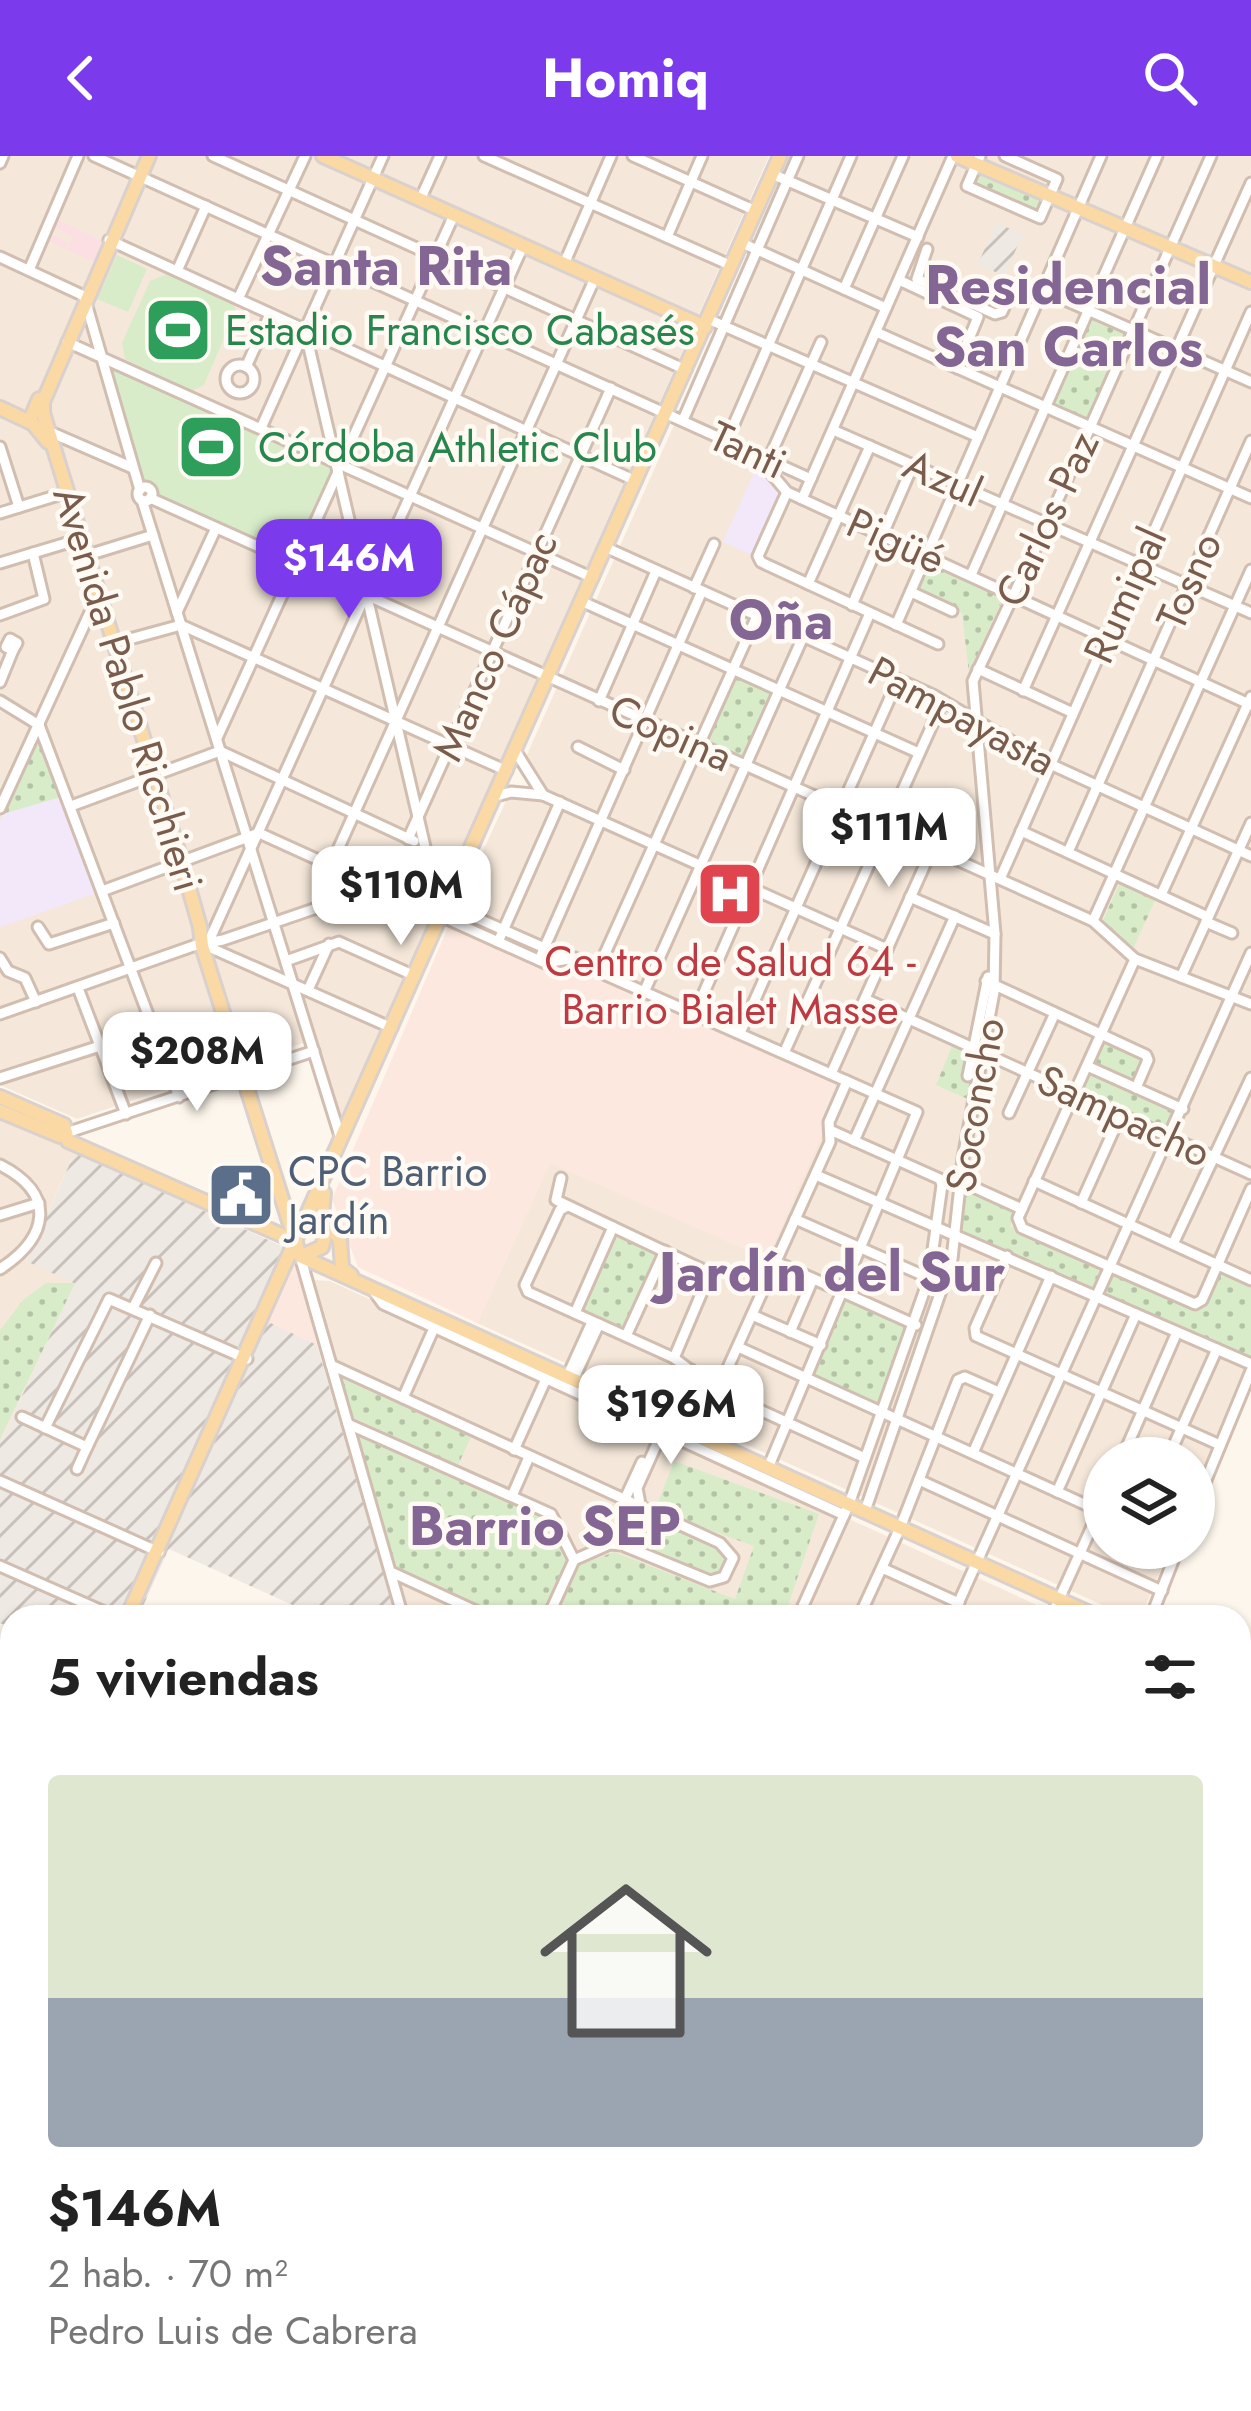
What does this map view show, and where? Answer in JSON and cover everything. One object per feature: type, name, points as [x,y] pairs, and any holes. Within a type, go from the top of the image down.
[{"type":"main road","points":[[0,406],[39,420],[67,341],[147,156]]},
{"type":"main road","points":[[323,156],[707,323]]},
{"type":"main road","points":[[135,1605],[298,1234],[508,777],[780,156]]},
{"type":"main road","points":[[955,156],[978,160],[1251,282]]},
{"type":"main road","name":"Avenida Pablo Ricchieri","points":[[39,420],[55,451],[298,1234],[296,1259]]},
{"type":"main road","points":[[444,910],[321,1200],[326,1221],[340,1242],[346,1273],[662,1426],[697,1436],[847,1510],[865,1511],[1070,1605]]},
{"type":"main road","points":[[0,1097],[64,1125],[68,1141],[298,1234]]},
{"type":"main road","points":[[0,1111],[60,1136],[66,1133]]},
{"type":"main road","points":[[336,1170],[339,1147]]},
{"type":"main road","points":[[298,1234],[312,1217],[326,1221]]},
{"type":"main road","points":[[245,1358],[296,1259],[322,1247],[326,1221]]},
{"type":"main road","points":[[296,1259],[322,1266],[520,1355]]},
{"type":"main road","points":[[322,1266],[332,1266],[340,1259]]},
{"type":"street","points":[[29,270],[78,156]]},
{"type":"street","name":"Tanti","points":[[94,156],[811,478]]},
{"type":"street","points":[[214,156],[686,370]]},
{"type":"street","points":[[238,299],[305,156]]},
{"type":"street","points":[[260,428],[383,156]]},
{"type":"street","points":[[420,200],[440,156]]},
{"type":"street","points":[[484,156],[732,266]]},
{"type":"street","points":[[564,264],[611,156]]},
{"type":"street","points":[[633,156],[756,211]]},
{"type":"street","points":[[667,237],[702,156]]},
{"type":"street","points":[[683,420],[798,156]]},
{"type":"street","points":[[727,440],[851,156]]},
{"type":"street","points":[[844,289],[903,156]]},
{"type":"street","points":[[802,499],[955,156]]},
{"type":"street","points":[[978,160],[967,186],[1040,218],[1058,179],[1005,156]]},
{"type":"street","points":[[896,625],[1101,156]]},
{"type":"street","points":[[971,575],[1157,156]]},
{"type":"street","name":"Carlos Paz","points":[[972,685],[1211,156]]},
{"type":"street","points":[[772,174],[918,237]]},
{"type":"street","points":[[1023,691],[1251,183]]},
{"type":"street","points":[[177,271],[206,206]]},
{"type":"street","points":[[217,738],[454,214]]},
{"type":"street","points":[[110,241],[636,482]]},
{"type":"street","points":[[742,243],[886,308]]},
{"type":"street","points":[[206,945],[523,246]]},
{"type":"street","points":[[927,249],[917,279],[978,317],[957,368]]},
{"type":"street","points":[[0,257],[84,301],[127,462],[144,496],[339,1147]]},
{"type":"street","points":[[331,865],[595,278]]},
{"type":"street","points":[[899,280],[1000,314],[1013,286]]},
{"type":"street","points":[[1042,290],[1251,382]]},
{"type":"street","name":"Rumipal","points":[[995,877],[1021,831],[1251,312]]},
{"type":"street","points":[[246,367],[270,314]]},
{"type":"street","points":[[707,323],[724,326],[978,437]]},
{"type":"street","points":[[305,330],[394,721],[444,910],[538,960],[559,963],[575,958]]},
{"type":"street","points":[[876,332],[1251,498]]},
{"type":"street","points":[[67,341],[593,578]]},
{"type":"street","points":[[767,462],[820,342]]},
{"type":"street","name":"Manco Cápac","points":[[408,838],[611,388]]},
{"type":"street","points":[[39,420],[127,462]]},
{"type":"street","name":"Azul","points":[[833,430],[1251,613]]},
{"type":"street","name":"Tosno","points":[[1068,852],[1251,441]]},
{"type":"street","points":[[808,584],[870,446]]},
{"type":"street","points":[[0,448],[19,507]]},
{"type":"street","name":"Pigüé","points":[[767,462],[787,492],[1250,702]]},
{"type":"street","points":[[852,604],[913,465]]},
{"type":"street","points":[[0,513],[68,492]]},
{"type":"street","points":[[787,492],[758,560],[938,644]]},
{"type":"street","name":"Copina","points":[[144,496],[1094,920],[1135,959],[1251,1004]]},
{"type":"street","points":[[177,612],[216,528]]},
{"type":"street","points":[[88,555],[153,535]]},
{"type":"street","points":[[0,563],[82,538]]},
{"type":"street","points":[[538,960],[678,645],[714,544]]},
{"type":"street","name":"Pampayasta","points":[[607,548],[943,701],[1050,764],[1251,856]]},
{"type":"street","points":[[0,615],[45,596],[33,553]]},
{"type":"street","points":[[1094,920],[1251,570]]},
{"type":"street","points":[[599,700],[656,571]]},
{"type":"street","points":[[0,808],[99,591]]},
{"type":"street","points":[[910,592],[952,610]]},
{"type":"street","points":[[583,602],[919,753]]},
{"type":"street","points":[[695,1012],[871,613]]},
{"type":"street","points":[[598,969],[757,616]]},
{"type":"street","points":[[115,644],[181,625],[887,949]]},
{"type":"street","points":[[645,990],[803,637]]},
{"type":"street","points":[[0,682],[13,650]]},
{"type":"street","points":[[978,670],[1073,713]]},
{"type":"street","points":[[740,1033],[898,680]]},
{"type":"street","name":"Soconcho","points":[[865,1511],[950,1265],[990,984],[995,877],[972,685]]},
{"type":"street","points":[[0,700],[39,725],[179,1096]]},
{"type":"street","points":[[784,1053],[943,701]]},
{"type":"street","points":[[1161,896],[1250,702]]},
{"type":"street","points":[[578,747],[624,770]]},
{"type":"street","points":[[71,806],[220,751],[424,845]]},
{"type":"street","points":[[516,752],[544,795]]},
{"type":"street","points":[[508,777],[526,767]]},
{"type":"street","points":[[497,942],[560,802]]},
{"type":"street","points":[[1181,977],[1251,823]]},
{"type":"street","points":[[1021,831],[1232,933]]},
{"type":"street","points":[[102,891],[259,832],[379,886],[504,927],[917,1112],[768,1468]]},
{"type":"street","points":[[831,1074],[932,849]]},
{"type":"street","points":[[0,1014],[379,886]]},
{"type":"street","points":[[910,897],[995,934]]},
{"type":"street","points":[[854,1141],[955,916]]},
{"type":"street","points":[[38,926],[49,944],[114,923]]},
{"type":"street","points":[[286,961],[328,944],[344,943],[415,976]]},
{"type":"street","points":[[308,990],[328,944]]},
{"type":"street","points":[[206,945],[392,1028]]},
{"type":"street","points":[[882,1568],[958,1603],[1251,953]]},
{"type":"street","points":[[0,958],[8,970],[25,978],[36,1002]]},
{"type":"street","points":[[1135,959],[1018,1218],[1022,1228],[1198,1304],[1251,1189]]},
{"type":"street","points":[[990,984],[1148,1058],[1136,1088]]},
{"type":"street","points":[[78,988],[126,1114]]},
{"type":"street","name":"Sampacho","points":[[865,999],[1251,1174]]},
{"type":"street","points":[[1010,1113],[1055,1013]]},
{"type":"street","points":[[0,1078],[100,1046]]},
{"type":"street","points":[[968,1076],[978,1050]]},
{"type":"street","points":[[66,1133],[314,1052]]},
{"type":"street","name":"Sampacho","points":[[1087,1066],[1183,1109]]},
{"type":"street","points":[[697,1436],[816,1175],[831,1138],[829,1123],[847,1081]]},
{"type":"street","points":[[1173,1244],[1249,1086]]},
{"type":"street","points":[[1081,1203],[1121,1114]]},
{"type":"street","points":[[830,1130],[897,1160]]},
{"type":"street","name":"Soconcho","points":[[803,1605],[847,1510],[929,1278],[943,1185],[940,1179],[897,1160]]},
{"type":"street","points":[[0,1166],[27,1181],[40,1203],[32,1240],[0,1269]]},
{"type":"street","points":[[816,1175],[1251,1367],[1215,1457]]},
{"type":"street","points":[[561,1178],[554,1198],[708,1270],[710,1277],[674,1358]]},
{"type":"street","points":[[961,1181],[1022,1209]]},
{"type":"street","points":[[1034,1181],[1251,1280]]},
{"type":"street","points":[[0,1215],[40,1203]]},
{"type":"street","points":[[567,1206],[560,1210],[525,1288],[674,1358],[718,1390],[866,1458]]},
{"type":"street","points":[[795,1219],[929,1278]]},
{"type":"street","points":[[574,1313],[613,1227]]},
{"type":"street","points":[[626,1336],[665,1251]]},
{"type":"street","points":[[1007,1256],[974,1332],[980,1339],[1220,1445]]},
{"type":"street","points":[[296,1259],[400,1605]]},
{"type":"street","points":[[776,1262],[926,1329]]},
{"type":"street","points":[[133,1307],[156,1263]]},
{"type":"street","points":[[973,1453],[1051,1276]]},
{"type":"street","points":[[790,1332],[813,1279]]},
{"type":"street","points":[[373,1290],[383,1304],[434,1328],[847,1510]]},
{"type":"street","points":[[45,1428],[106,1301],[112,1298],[245,1358]]},
{"type":"street","points":[[1057,1492],[1136,1314]]},
{"type":"street","points":[[752,1315],[821,1345]]},
{"type":"street","points":[[76,1469],[150,1316]]},
{"type":"street","points":[[570,1378],[596,1323]]},
{"type":"street","points":[[403,1398],[434,1328]]},
{"type":"street","points":[[1132,1437],[1177,1332]]},
{"type":"street","points":[[738,1348],[1083,1501]]},
{"type":"street","points":[[1178,1437],[1217,1349]]},
{"type":"street","points":[[331,1365],[726,1547],[733,1558],[724,1577],[710,1580],[610,1544],[574,1560],[553,1605]]},
{"type":"street","points":[[656,1390],[693,1410],[698,1396],[684,1382],[691,1370]]},
{"type":"street","points":[[865,1605],[961,1378],[999,1392]]},
{"type":"street","points":[[514,1450],[546,1379]]},
{"type":"street","points":[[22,1417],[87,1448]]},
{"type":"street","points":[[348,1424],[554,1515],[574,1560]]},
{"type":"street","points":[[624,1501],[662,1426]]},
{"type":"street","points":[[640,1509],[637,1488],[662,1426]]},
{"type":"street","points":[[512,1496],[529,1457]]},
{"type":"street","points":[[0,1480],[159,1552]]},
{"type":"street","points":[[920,1480],[1162,1591]]},
{"type":"street","points":[[1057,1605],[1083,1547]]},
{"type":"street","points":[[0,1566],[89,1605]]},
{"type":"street","points":[[1156,1605],[1170,1569]]},
{"type":"street","points":[[391,1572],[463,1605]]},
{"type":"shaded area","points":[[0,156],[769,156],[342,1118],[315,1039],[77,1119],[0,1085]]},
{"type":"shaded area","points":[[794,156],[1251,156],[1251,1356],[1215,1441],[1215,1437],[1083,1437],[1083,1569],[1161,1569],[1146,1605],[1102,1605],[477,1323],[550,1162],[820,1123],[835,1084],[455,911],[508,797],[544,796],[525,759]]},
{"type":"shaded area","points":[[55,219],[103,241],[94,262],[46,240],[49,233],[70,243],[73,237],[52,226]]},
{"type":"shaded area","points":[[996,223],[1023,234],[1004,276],[978,264]]},
{"type":"shaded area","points":[[757,466],[779,492],[752,555],[723,542]]},
{"type":"shaded area","points":[[38,736],[97,893],[0,927],[0,822]]},
{"type":"shaded area","points":[[455,911],[835,1083],[820,1123],[822,1135],[767,1259],[550,1163],[477,1323],[358,1267],[332,1199]]},
{"type":"shaded area","points":[[0,1117],[75,1152],[26,1260],[75,1283],[0,1444]]},
{"type":"shaded area","points":[[75,1152],[288,1249],[258,1317],[317,1345],[393,1605],[293,1605],[169,1549],[143,1605],[0,1605],[0,1444],[74,1283],[26,1261]]},
{"type":"shaded area","points":[[294,1252],[317,1345],[257,1318]]},
{"type":"shaded area","points":[[300,1279],[330,1281],[1037,1605],[393,1605]]},
{"type":"green space","points":[[978,167],[1044,197],[1037,214],[970,184]]},
{"type":"green space","points":[[117,255],[147,269],[128,312],[97,299]]},
{"type":"green space","name":"Estadio Francisco Cabasés","points":[[167,274],[232,302],[236,310],[204,385],[192,391],[125,359],[122,343],[150,281]]},
{"type":"green space","points":[[1091,311],[1134,330],[1090,424],[1048,406]]},
{"type":"green space","name":"Córdoba Athletic Club","points":[[107,365],[334,466],[291,558],[143,488]]},
{"type":"green space","points":[[929,561],[1004,596],[969,673],[962,613],[915,592]]},
{"type":"green space","points":[[736,675],[775,693],[744,762],[704,744]]},
{"type":"green space","points":[[38,736],[61,797],[3,814]]},
{"type":"green space","points":[[1121,880],[1157,896],[1133,949],[1103,920]]},
{"type":"green space","points":[[1105,1038],[1145,1056],[1135,1081],[1094,1062]]},
{"type":"green space","points":[[953,1044],[967,1051],[964,1076],[976,1082],[972,1101],[936,1085]]},
{"type":"green space","points":[[1091,1068],[1177,1107],[1167,1132],[1080,1092]]},
{"type":"green space","points":[[963,1188],[1017,1209],[1010,1226],[1104,1267],[1096,1289],[956,1228]]},
{"type":"green space","points":[[613,1227],[665,1251],[626,1336],[575,1313]]},
{"type":"green space","points":[[1115,1272],[1200,1309],[1217,1272],[1251,1283],[1251,1357],[1104,1295]]},
{"type":"green space","points":[[46,1283],[75,1283],[0,1439],[0,1330],[24,1299]]},
{"type":"green space","points":[[842,1292],[912,1324],[881,1412],[808,1379]]},
{"type":"green space","points":[[341,1378],[471,1437],[458,1465],[352,1417]]},
{"type":"green space","points":[[349,1428],[553,1520],[568,1557],[547,1605],[463,1605],[391,1572]]},
{"type":"green space","points":[[674,1461],[819,1514],[788,1605],[560,1605],[578,1566],[614,1552],[735,1599],[754,1546],[655,1510]]},
{"type":"green space","points":[[617,1498],[720,1543],[733,1558],[717,1580],[613,1544],[615,1534],[631,1529],[635,1520]]},
{"type":"place","name":"Estadio Francisco Cabasés","points":[[178,330]]},
{"type":"place","name":"Córdoba Athletic Club","points":[[211,447]]},
{"type":"place","name":"Centro de Salud 64 - Barrio Bialet Masse","points":[[730,894]]},
{"type":"place","name":"CPC Barrio Jardín","points":[[241,1195]]},
{"type":"district","name":"Santa Rita","points":[[386,266]]},
{"type":"district","name":"Residencial San Carlos","points":[[1068,316]]},
{"type":"district","name":"Oña","points":[[781,620]]},
{"type":"district","name":"Jardín del Sur","points":[[832,1272]]},
{"type":"district","name":"Barrio SEP","points":[[545,1526]]}]
